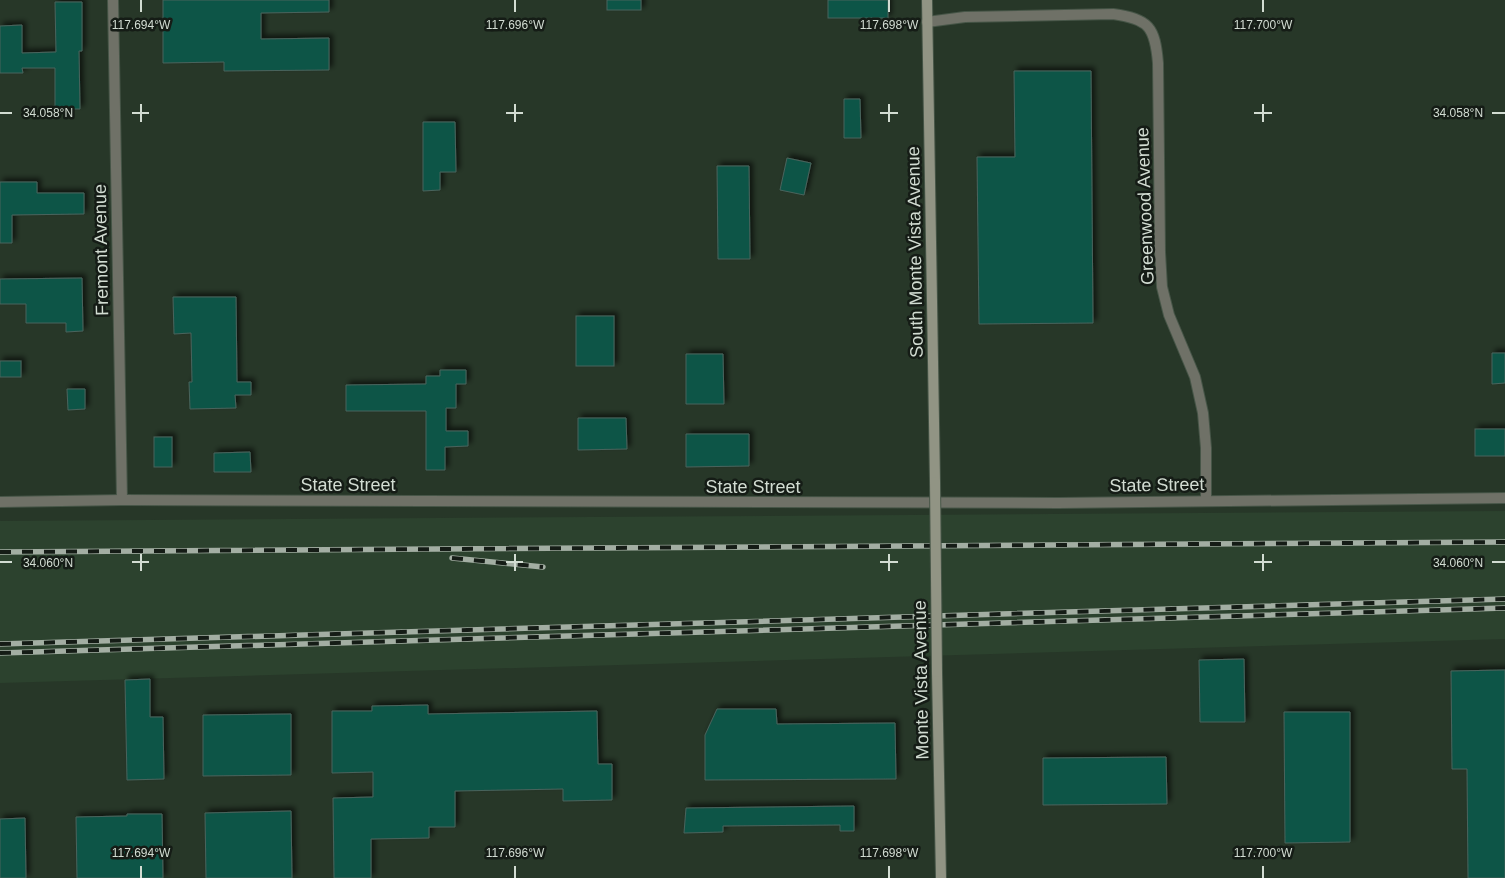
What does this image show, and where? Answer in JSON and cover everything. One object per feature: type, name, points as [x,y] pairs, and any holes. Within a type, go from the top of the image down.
[{"type":"main road","points":[[927,0],[927,22]]},
{"type":"main road","name":"South Monte Vista Avenue","points":[[927,22],[935,482]]},
{"type":"main road","name":"Monte Vista Avenue","points":[[935,482],[936,672],[941,878]]},
{"type":"street","name":"Fremont Avenue","points":[[113,0],[122,500]]},
{"type":"street","name":"Greenwood Avenue","points":[[927,22],[965,17],[1113,14],[1133,17],[1149,26],[1156,42],[1158,63],[1162,287],[1169,316],[1195,377],[1203,414],[1206,448],[1206,500]]},
{"type":"street","name":"State Street","points":[[0,502],[122,500],[1058,503],[1505,498]]},
{"type":"shaded area","points":[[1505,511],[1505,639],[0,683],[0,521]]},
{"type":"building","points":[[163,0],[329,0],[329,12],[261,13],[261,39],[329,38],[329,70],[224,71],[224,62],[163,63]]},
{"type":"building","points":[[607,0],[641,0],[641,10],[607,10]]},
{"type":"building","points":[[828,0],[888,0],[888,18],[828,18]]},
{"type":"building","points":[[55,2],[82,2],[82,51],[79,51],[80,109],[55,109],[55,68],[22,68],[23,73],[0,73],[0,26],[22,25],[22,53],[56,52]]},
{"type":"building","points":[[1014,71],[1091,71],[1093,323],[979,324],[977,157],[1015,157]]},
{"type":"building","points":[[844,99],[860,99],[861,138],[844,138]]},
{"type":"building","points":[[423,122],[455,122],[456,172],[440,172],[440,190],[423,191]]},
{"type":"building","points":[[787,158],[811,163],[804,195],[780,190]]},
{"type":"building","points":[[717,166],[749,166],[750,259],[718,259]]},
{"type":"building","points":[[0,182],[37,182],[37,193],[84,193],[84,214],[12,215],[12,243],[0,243]]},
{"type":"building","points":[[82,278],[83,331],[66,332],[66,323],[26,323],[26,304],[0,304],[0,279]]},
{"type":"building","points":[[173,297],[236,297],[237,382],[251,382],[251,395],[235,395],[236,408],[190,409],[189,382],[192,382],[191,333],[174,334]]},
{"type":"building","points":[[576,316],[614,316],[614,366],[576,366]]},
{"type":"building","points":[[1492,353],[1505,353],[1505,383],[1492,384]]},
{"type":"building","points":[[686,354],[723,354],[724,404],[686,404]]},
{"type":"building","points":[[0,361],[21,361],[21,377],[0,377]]},
{"type":"building","points":[[440,370],[466,370],[466,384],[456,384],[456,408],[446,408],[446,431],[468,431],[468,446],[445,447],[445,470],[426,470],[426,411],[346,411],[346,385],[426,384],[426,376],[440,376]]},
{"type":"building","points":[[67,389],[85,389],[85,409],[68,410]]},
{"type":"building","points":[[578,418],[626,418],[627,449],[578,450]]},
{"type":"building","points":[[1475,429],[1505,429],[1505,456],[1475,456]]},
{"type":"building","points":[[686,434],[749,434],[749,466],[686,467]]},
{"type":"building","points":[[154,437],[172,437],[172,467],[154,467]]},
{"type":"building","points":[[250,452],[251,472],[214,472],[214,453]]},
{"type":"building","points":[[1244,659],[1245,722],[1200,722],[1199,660]]},
{"type":"building","points":[[1505,670],[1505,878],[1468,878],[1467,769],[1452,769],[1451,671]]},
{"type":"building","points":[[150,679],[150,717],[163,717],[164,779],[127,780],[125,680]]},
{"type":"building","points":[[428,705],[428,714],[597,711],[598,764],[612,764],[612,800],[563,801],[563,789],[455,791],[455,827],[429,827],[429,838],[371,839],[371,878],[334,878],[333,798],[373,797],[373,772],[332,773],[332,711],[372,711],[372,706]]},
{"type":"building","points":[[717,709],[776,709],[777,724],[895,723],[896,779],[705,780],[705,735]]},
{"type":"building","points":[[1284,712],[1350,712],[1350,842],[1285,843]]},
{"type":"building","points":[[291,714],[291,775],[203,776],[203,715]]},
{"type":"building","points":[[1166,757],[1167,804],[1043,805],[1043,758]]},
{"type":"building","points":[[854,806],[854,831],[840,831],[840,825],[723,826],[723,832],[684,833],[686,808]]},
{"type":"building","points":[[291,811],[292,878],[206,878],[205,813]]},
{"type":"building","points":[[127,814],[162,814],[163,878],[77,878],[76,817],[127,816]]},
{"type":"building","points":[[25,818],[26,878],[0,878],[0,819]]},
{"type":"railway","points":[[0,552],[1505,542]]},
{"type":"railway","points":[[452,558],[543,567]]},
{"type":"railway","points":[[0,644],[1505,599]]},
{"type":"railway","points":[[0,653],[1505,608]]}]
